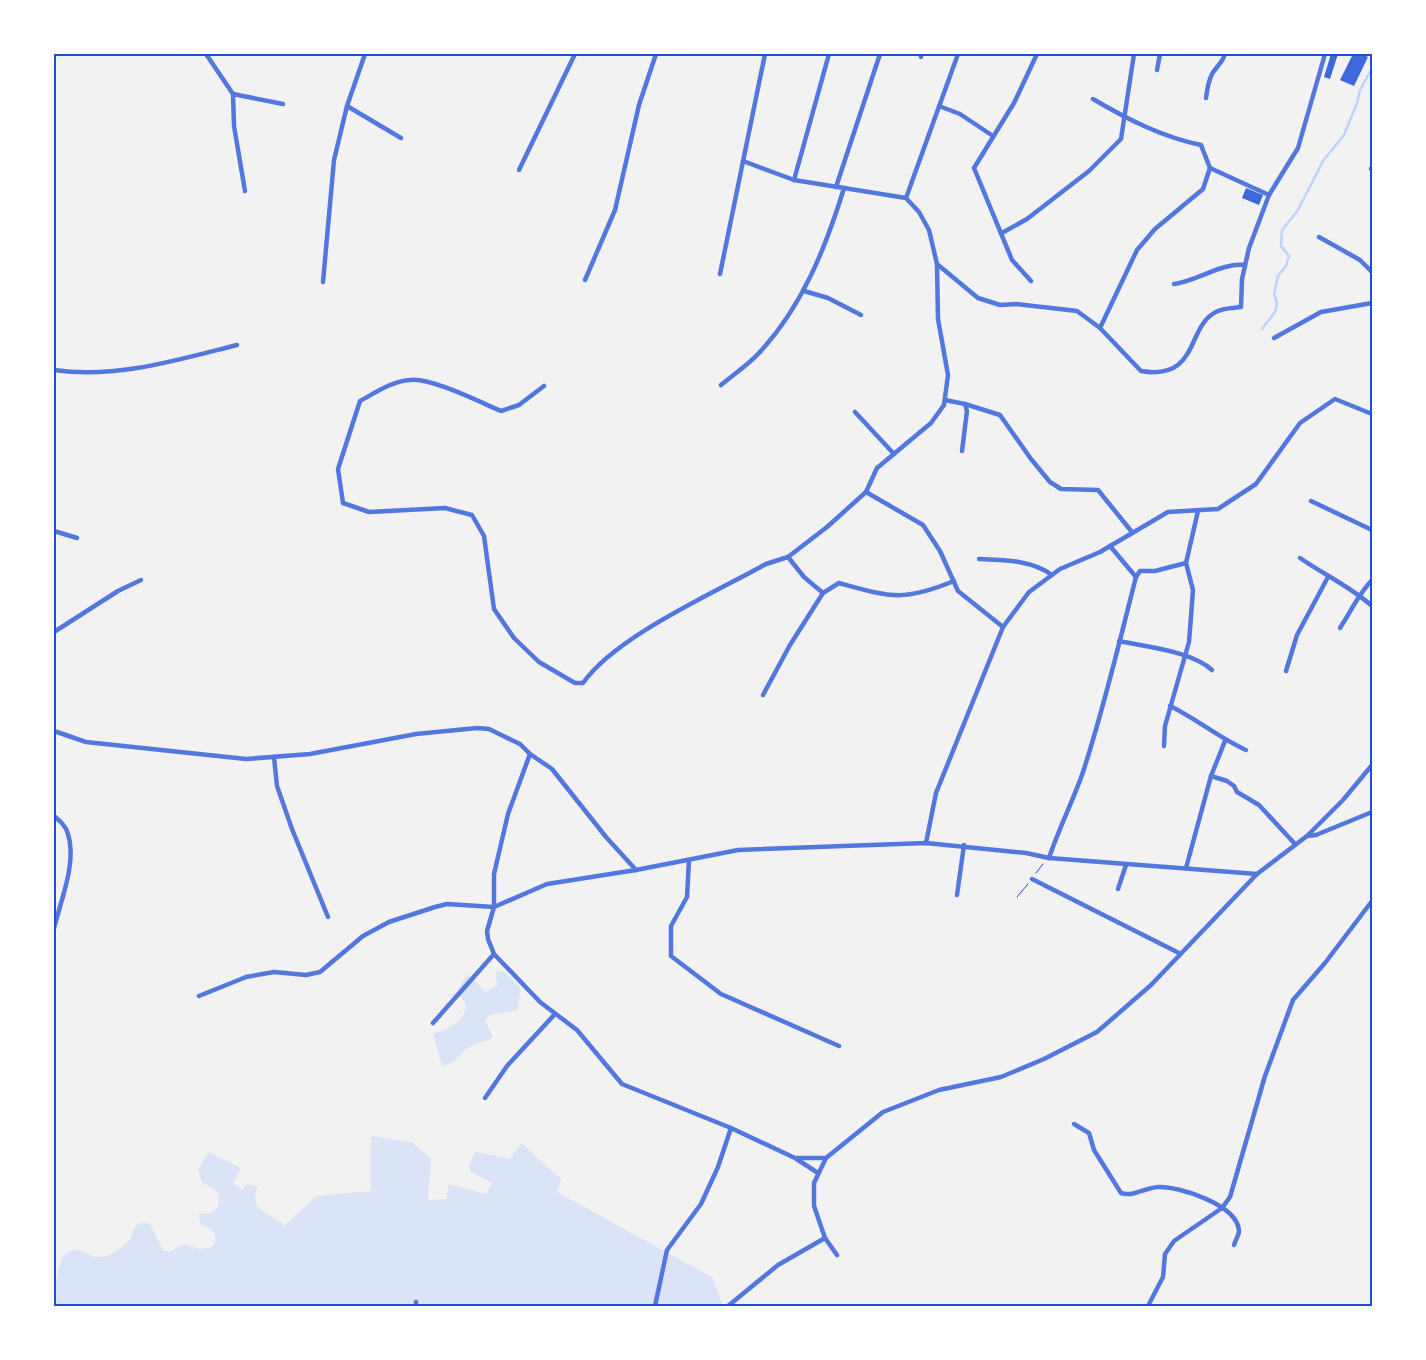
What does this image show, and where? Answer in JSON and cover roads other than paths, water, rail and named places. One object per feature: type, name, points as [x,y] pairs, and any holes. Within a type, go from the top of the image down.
[{"type":"street","points":[[206,54],[233,94],[234,126],[245,191]]},
{"type":"street","points":[[324,282],[334,160],[347,106],[364,54]]},
{"type":"street","points":[[519,170],[575,54]]},
{"type":"street","points":[[584,280],[615,210],[639,105],[656,54]]},
{"type":"street","points":[[720,274],[765,54]]},
{"type":"street","points":[[794,180],[829,54]]},
{"type":"street","points":[[836,187],[880,54]]},
{"type":"street","points":[[906,198],[958,54]]},
{"type":"street","points":[[1031,281],[1012,260],[974,168],[1014,103],[1037,54]]},
{"type":"street","points":[[1002,233],[1027,219],[1089,171],[1121,139],[1134,54]]},
{"type":"street","points":[[1157,70],[1160,54]]},
{"type":"street","points":[[1206,98],[1212,74],[1224,59],[1224,54]]},
{"type":"street","points":[[937,264],[978,298],[1000,305],[1016,304],[1077,311],[1100,328],[1141,371],[1163,372],[1176,367],[1194,344],[1205,321],[1218,311],[1241,307],[1248,248],[1269,196],[1298,148],[1325,54]]},
{"type":"street","points":[[233,94],[283,104]]},
{"type":"street","points":[[1093,99],[1125,118],[1180,140],[1201,145],[1210,168],[1202,189],[1155,229],[1137,250],[1100,328]]},
{"type":"street","points":[[347,106],[401,138]]},
{"type":"street","points":[[939,106],[960,114],[993,136]]},
{"type":"street","points":[[544,386],[519,405],[501,411],[422,379],[400,382],[360,401],[338,469],[343,503],[369,512],[445,508],[472,515],[484,536],[494,609],[514,638],[526,650],[540,662],[575,683],[583,683],[591,672],[617,650],[649,630],[766,564],[788,557],[866,492],[877,468],[931,423],[945,400],[948,375],[938,319],[937,264],[929,230],[919,212],[906,198],[794,180],[743,161]]},
{"type":"street","points":[[1210,168],[1269,196]]},
{"type":"street","points":[[721,385],[758,354],[804,291],[835,219],[844,188]]},
{"type":"street","points":[[1319,237],[1360,260],[1372,272]]},
{"type":"street","points":[[1174,284],[1188,282],[1229,266],[1245,265]]},
{"type":"street","points":[[804,291],[828,298],[861,315]]},
{"type":"street","points":[[1274,338],[1321,312],[1372,303]]},
{"type":"street","points":[[54,370],[115,371],[168,362],[237,345]]},
{"type":"street","points":[[926,843],[936,793],[1003,627],[1029,592],[1052,575],[1110,546],[1168,512],[1218,509],[1256,484],[1300,423],[1335,399],[1372,414]]},
{"type":"street","points":[[945,400],[1000,415],[1050,482],[1061,489],[1098,490],[1132,532]]},
{"type":"street","points":[[962,451],[968,410],[965,404]]},
{"type":"street","points":[[855,412],[894,454]]},
{"type":"street","points":[[866,492],[923,526],[940,551],[958,590],[1003,627]]},
{"type":"street","points":[[1311,501],[1372,530]]},
{"type":"street","points":[[1164,746],[1165,726],[1186,656],[1193,590],[1186,563],[1198,511]]},
{"type":"street","points":[[54,531],[77,538]]},
{"type":"street","points":[[1110,546],[1136,577]]},
{"type":"street","points":[[788,557],[823,593]]},
{"type":"street","points":[[1300,558],[1328,578],[1358,594],[1372,606]]},
{"type":"street","points":[[980,559],[1022,563],[1043,569],[1052,575]]},
{"type":"street","points":[[1049,858],[1060,823],[1085,766],[1108,692],[1136,577],[1140,571],[1155,571],[1186,563]]},
{"type":"street","points":[[1286,671],[1297,635],[1328,578]]},
{"type":"street","points":[[54,632],[118,591],[141,580]]},
{"type":"street","points":[[1340,628],[1351,613],[1358,594],[1372,580]]},
{"type":"street","points":[[763,696],[790,645],[823,593],[839,583],[890,596],[923,594],[954,581]]},
{"type":"street","points":[[1119,641],[1186,656],[1204,662],[1212,670]]},
{"type":"street","points":[[1170,706],[1190,716],[1225,740],[1246,750]]},
{"type":"street","points":[[54,730],[96,743],[240,758],[310,754],[416,734],[478,728],[500,732],[520,744],[530,754],[552,768],[606,837],[636,870]]},
{"type":"street","points":[[1186,868],[1211,776],[1225,740]]},
{"type":"street","points":[[530,754],[508,814],[494,874],[494,907],[488,932],[488,939],[494,954],[540,1002],[577,1030],[622,1084],[731,1128],[795,1158],[818,1173]]},
{"type":"street","points":[[274,757],[277,786],[292,829],[328,917]]},
{"type":"street","points":[[837,1255],[826,1238],[814,1206],[814,1183],[826,1158],[883,1112],[939,1090],[1001,1078],[1097,1032],[1142,994],[1179,953],[1257,874],[1307,836],[1343,800],[1372,765]]},
{"type":"street","points":[[1211,776],[1227,781],[1234,786],[1237,792],[1259,804],[1295,844]]},
{"type":"street","points":[[1307,836],[1316,835],[1372,812]]},
{"type":"street","points":[[54,816],[64,824],[68,832],[70,855],[54,928]]},
{"type":"street","points":[[199,996],[246,977],[274,972],[306,975],[320,972],[363,936],[389,922],[435,907],[447,904],[494,907],[547,884],[636,870],[738,850],[926,843],[964,845],[1049,858],[1257,874]]},
{"type":"street","points":[[957,895],[964,845]]},
{"type":"street","points":[[689,860],[687,898],[671,926],[671,956],[721,994],[839,1046]]},
{"type":"street","points":[[1118,889],[1126,865]]},
{"type":"street","points":[[1032,879],[1179,953]]},
{"type":"street","points":[[1148,1306],[1163,1277],[1165,1254],[1174,1241],[1222,1208],[1230,1197],[1265,1076],[1292,1000],[1325,963],[1372,901]]},
{"type":"street","points":[[432,1023],[494,954]]},
{"type":"street","points":[[485,1098],[507,1066],[555,1014]]},
{"type":"street","points":[[1074,1124],[1089,1133],[1094,1150],[1121,1193],[1130,1196],[1159,1187],[1198,1195],[1222,1208],[1236,1222],[1239,1232],[1234,1245]]},
{"type":"street","points":[[655,1306],[667,1250],[701,1204],[731,1128]]},
{"type":"street","points":[[795,1158],[826,1158]]},
{"type":"street","points":[[728,1306],[778,1265],[826,1238]]},
{"type":"waterway","points":[[1262,329],[1275,312],[1277,303],[1274,294],[1278,276],[1286,266],[1289,256],[1281,246],[1282,230],[1298,210],[1323,161],[1344,135],[1357,103],[1360,90],[1372,68]]}]
